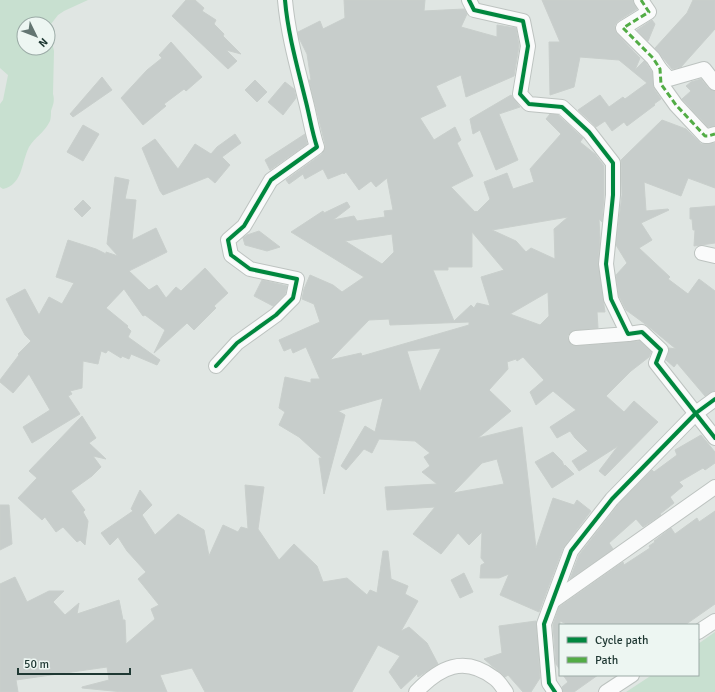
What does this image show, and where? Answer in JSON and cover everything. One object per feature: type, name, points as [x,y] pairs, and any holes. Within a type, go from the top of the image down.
[{"type":"street","points":[[216,366],[237,343],[276,315],[293,298],[297,278],[250,269],[231,255],[228,240],[244,226],[271,180],[317,147],[312,133],[287,22],[285,0]]},
{"type":"street","points":[[469,0],[474,10],[523,21],[528,46],[520,94],[529,104],[562,106],[589,132],[613,163],[613,195],[606,264],[611,299],[628,334]]},
{"type":"street","points":[[641,0],[648,12],[623,28],[653,58],[669,79],[704,69],[715,83]]},
{"type":"street","points":[[660,68],[661,84],[676,105],[705,136],[715,134]]},
{"type":"street","points":[[576,338],[642,332],[661,350],[656,363],[715,438]]},
{"type":"street","points":[[555,692],[549,683],[544,624],[571,551],[612,499],[696,413],[715,399]]},
{"type":"street","points":[[553,601],[715,486]]},
{"type":"street","points":[[699,631],[715,621]]},
{"type":"street","points":[[416,692],[428,680],[453,666],[474,666],[495,678],[506,692]]},
{"type":"street","points":[[606,692],[630,676]]},
{"type":"green space","points":[[0,0],[88,0],[64,11],[56,18],[56,16],[16,16],[16,56],[54,56],[54,103],[50,121],[29,147],[18,178],[10,186],[3,189],[0,187],[0,104],[3,100],[8,75],[0,68]]},
{"type":"green space","points":[[715,632],[715,692],[626,692],[650,676],[699,676],[699,643]]},
{"type":"building","points":[[186,0],[195,0],[204,8],[202,11],[216,20],[214,24],[224,34],[223,36],[241,54],[226,50],[237,61],[228,69],[172,16]]},
{"type":"building","points":[[344,0],[425,0],[424,11],[464,9],[467,14],[461,27],[497,37],[497,25],[516,28],[519,46],[514,76],[466,97],[461,75],[436,86],[446,106],[420,118],[434,140],[455,127],[461,140],[457,143],[473,176],[451,187],[475,212],[477,212],[490,199],[484,182],[507,173],[513,189],[534,182],[530,169],[561,134],[546,119],[550,114],[558,115],[583,138],[580,142],[595,154],[604,166],[604,195],[602,222],[599,219],[600,238],[598,263],[605,312],[597,312],[598,328],[572,331],[568,335],[568,339],[572,345],[577,346],[640,341],[651,352],[649,357],[631,371],[606,396],[624,412],[634,401],[658,422],[605,476],[599,471],[618,446],[579,471],[572,461],[588,451],[570,431],[557,438],[550,427],[576,410],[553,391],[536,405],[530,392],[544,380],[523,357],[517,361],[516,359],[507,362],[508,369],[489,390],[511,411],[478,438],[522,427],[536,548],[553,498],[574,505],[577,500],[591,511],[563,548],[539,612],[500,595],[509,574],[499,578],[480,578],[481,565],[485,563],[481,558],[482,532],[469,545],[458,533],[441,554],[413,534],[435,507],[387,510],[385,487],[437,484],[422,472],[430,466],[424,457],[430,453],[415,441],[379,439],[372,453],[364,449],[346,470],[341,466],[365,426],[375,432],[383,398],[338,411],[345,415],[324,494],[319,458],[322,458],[299,437],[279,425],[285,412],[279,408],[285,377],[311,383],[311,379],[320,379],[306,347],[293,353],[291,348],[284,351],[279,340],[320,322],[314,304],[302,299],[304,289],[310,275],[333,285],[342,292],[364,277],[291,232],[323,211],[324,213],[347,202],[350,207],[333,220],[354,216],[357,221],[385,217],[384,211],[393,210],[387,178],[376,187],[371,181],[359,190],[346,172],[328,179],[323,169],[305,179],[303,174],[289,184],[286,180],[322,154],[325,149],[309,80],[311,80],[307,54],[299,38],[298,32],[320,21],[323,29],[345,18]],"holes":[[[568,217],[554,229],[555,259],[531,248],[526,252],[516,241],[492,230]],[[472,232],[504,270],[481,277],[490,306],[477,303],[474,308],[471,305],[454,321],[433,270],[448,270],[448,267],[472,267]],[[392,234],[394,252],[382,264],[345,241]],[[548,292],[549,316],[540,325],[510,314]],[[389,319],[390,325],[469,322],[469,325],[362,356],[361,353],[330,360],[369,320]],[[441,348],[420,392],[407,351]],[[497,459],[504,484],[453,493],[482,463]]]},
{"type":"building","points":[[542,0],[633,0],[637,9],[618,21],[615,25],[615,30],[640,58],[635,70],[644,61],[652,72],[654,89],[661,99],[627,126],[624,122],[612,131],[605,121],[596,127],[578,110],[600,95],[609,107],[623,97],[625,99],[647,83],[619,60],[580,57],[574,87],[550,95],[549,42],[560,42]]},
{"type":"building","points":[[693,0],[715,0],[715,29],[681,67],[672,69],[655,48],[687,13]]},
{"type":"building","points":[[652,20],[655,24],[648,41],[637,30]]},
{"type":"building","points":[[171,42],[202,77],[186,91],[184,89],[164,104],[166,106],[143,125],[121,98],[147,70],[162,58],[159,55]]},
{"type":"building","points":[[102,77],[112,90],[73,117],[70,114]]},
{"type":"building","points":[[701,79],[709,89],[715,91],[715,126],[708,127],[682,99],[691,91],[686,86],[691,82]]},
{"type":"building","points":[[255,80],[267,92],[257,102],[245,90]]},
{"type":"building","points":[[285,82],[294,89],[296,98],[283,115],[268,102]]},
{"type":"building","points":[[511,95],[520,107],[499,114],[518,160],[496,170],[480,130],[473,134],[470,119]]},
{"type":"building","points":[[662,120],[686,129],[701,144],[715,143],[715,188],[688,178],[681,196],[644,182],[646,211],[669,210],[641,223],[652,240],[639,248],[670,277],[668,279],[688,294],[699,279],[715,291],[715,391],[705,396],[677,363],[674,367],[666,360],[669,348],[676,349],[626,310],[619,296],[616,275],[627,263],[616,245],[622,195],[621,160]]},
{"type":"building","points":[[83,125],[99,134],[83,161],[67,152]]},
{"type":"building","points":[[235,134],[241,143],[222,157],[230,165],[215,183],[208,177],[163,195],[142,148],[155,139],[178,169],[195,144],[211,154],[217,147]]},
{"type":"building","points":[[305,134],[307,144],[270,170],[265,160]]},
{"type":"building","points":[[115,177],[129,180],[125,199],[136,200],[132,240],[156,228],[167,252],[129,271],[149,290],[157,285],[166,298],[176,287],[181,291],[205,268],[228,293],[214,306],[216,308],[194,330],[187,323],[154,353],[165,330],[145,315],[143,316],[124,289],[106,308],[128,326],[127,327],[131,331],[128,337],[160,360],[157,365],[131,354],[129,359],[122,356],[121,358],[108,350],[106,353],[101,351],[98,364],[83,361],[82,388],[70,391],[72,394],[68,396],[80,414],[32,443],[23,427],[50,410],[29,374],[13,393],[0,382],[19,355],[18,354],[31,341],[25,335],[6,299],[25,289],[39,315],[49,297],[62,304],[74,283],[56,277],[68,240],[96,249],[106,254],[106,252],[118,256],[107,244]]},
{"type":"building","points":[[83,200],[91,208],[82,217],[74,209]]},
{"type":"building","points":[[715,206],[715,243],[694,246],[695,230],[693,230],[692,219],[690,219],[690,208]]},
{"type":"building","points":[[259,231],[280,247],[267,251],[245,245],[243,238]]},
{"type":"building","points":[[262,280],[287,286],[285,294],[273,306],[254,296]]},
{"type":"building","points":[[82,416],[96,438],[89,443],[106,459],[93,456],[101,467],[92,476],[71,491],[85,510],[83,512],[88,521],[85,545],[80,540],[77,542],[63,527],[56,532],[45,517],[42,520],[18,498],[37,478],[29,471]]},
{"type":"building","points":[[701,435],[715,452],[715,463],[705,470],[703,468],[679,482],[683,486],[670,497],[674,503],[660,514],[661,515],[643,527],[636,519],[609,543],[613,549],[570,579],[579,555],[621,501],[652,470],[654,472],[677,455],[675,450]]},
{"type":"building","points":[[553,452],[562,461],[564,466],[565,465],[574,474],[552,488],[535,462]]},
{"type":"building","points":[[245,485],[264,487],[258,529],[279,560],[294,544],[317,566],[323,582],[347,578],[367,595],[370,590],[377,593],[383,551],[388,551],[391,579],[408,586],[405,594],[418,601],[401,631],[409,627],[427,643],[438,664],[418,677],[417,674],[401,689],[389,672],[400,656],[378,645],[352,692],[205,692],[192,668],[160,675],[167,692],[123,692],[82,688],[109,680],[107,667],[16,680],[18,692],[0,692],[0,584],[15,577],[27,602],[49,591],[64,591],[53,602],[65,615],[79,603],[77,614],[119,600],[123,620],[125,620],[126,644],[155,619],[151,609],[159,605],[138,579],[146,572],[127,551],[118,537],[110,545],[101,533],[133,511],[131,509],[140,490],[152,505],[142,515],[155,535],[178,514],[204,530],[209,556],[223,525],[238,532],[241,527],[248,529]]},
{"type":"building","points":[[0,505],[9,505],[12,544],[0,550]]},
{"type":"building","points":[[715,511],[715,604],[686,624],[567,624],[560,621],[559,668],[556,664],[553,625],[559,607],[623,562],[624,565],[650,548],[649,546],[655,542],[654,541],[671,528],[675,534],[697,518],[699,522]]},
{"type":"building","points":[[464,573],[473,592],[460,598],[451,580]]},
{"type":"building","points":[[536,621],[540,678],[531,692],[523,692],[508,675],[505,677],[484,659],[502,653],[499,626]]},
{"type":"building","points":[[564,676],[597,676],[574,692],[563,692],[562,687],[568,682]]},
{"type":"marked path","points":[[641,0],[649,12],[623,28],[653,58],[660,69],[661,84],[676,105],[705,136],[715,134]]},
{"type":"cycle path","points":[[216,366],[237,343],[276,315],[293,298],[297,279],[250,269],[231,255],[228,240],[244,226],[271,180],[317,147],[288,26],[285,0]]},
{"type":"cycle path","points":[[469,0],[474,10],[523,21],[528,46],[520,94],[529,104],[562,107],[589,132],[613,163],[613,195],[606,264],[611,299],[628,334],[642,332],[661,350],[656,363],[715,438]]},
{"type":"cycle path","points":[[555,692],[549,683],[544,624],[571,551],[612,499],[696,413],[715,399]]}]
